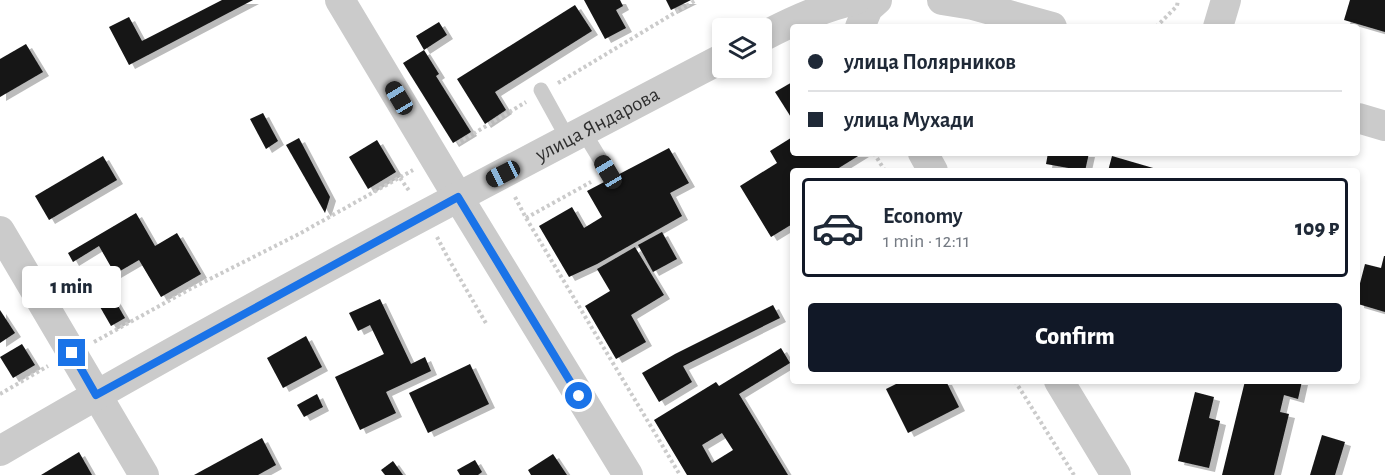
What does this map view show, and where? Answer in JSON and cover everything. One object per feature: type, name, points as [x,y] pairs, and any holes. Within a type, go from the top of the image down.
[{"type":"street","points":[[340,0],[628,475]]},
{"type":"street","points":[[861,24],[868,8],[877,0]]},
{"type":"street","points":[[942,0],[973,5],[1041,24]]},
{"type":"street","points":[[1219,24],[1226,0]]},
{"type":"street","points":[[772,32],[792,21],[845,10]]},
{"type":"street","name":"улица Яндарова","points":[[0,451],[96,395],[426,214],[712,64]]},
{"type":"street","points":[[1360,119],[1385,126]]},
{"type":"street","points":[[0,231],[144,475]]},
{"type":"street","points":[[1061,384],[1116,475]]},
{"type":"lane","points":[[541,91],[608,172]]},
{"type":"path","points":[[0,394],[190,289],[299,234],[400,178],[541,91],[696,0]]},
{"type":"path","points":[[1159,24],[1177,6],[1178,0]]},
{"type":"path","points":[[526,218],[608,172]]},
{"type":"path","points":[[503,174],[526,218],[680,475]]},
{"type":"path","points":[[400,178],[426,214],[447,258],[487,325]]},
{"type":"path","points":[[1018,384],[1074,475]]},
{"type":"building","points":[[222,0],[253,0],[129,65],[109,27],[129,17],[142,41]]},
{"type":"building","points":[[584,0],[620,0],[623,6],[616,10],[626,28],[605,39]]},
{"type":"building","points":[[666,0],[691,0],[671,10]]},
{"type":"building","points":[[1350,0],[1385,0],[1385,32],[1344,20]]},
{"type":"building","points":[[575,5],[592,31],[495,92],[506,110],[485,124],[457,79]]},
{"type":"building","points":[[439,22],[447,35],[424,50],[416,36]]},
{"type":"building","points":[[26,44],[43,72],[0,97],[0,59]]},
{"type":"building","points":[[424,50],[439,74],[436,76],[471,132],[453,143],[403,63]]},
{"type":"building","points":[[790,83],[790,116],[775,92]]},
{"type":"building","points":[[263,113],[278,141],[266,149],[250,119]]},
{"type":"building","points":[[299,138],[330,197],[325,213],[286,145]]},
{"type":"building","points":[[790,138],[790,156],[858,156],[839,168],[790,168],[790,225],[771,237],[740,186],[777,163],[770,151]]},
{"type":"building","points":[[377,140],[396,172],[368,189],[349,157]]},
{"type":"building","points":[[669,148],[689,183],[670,193],[682,216],[597,264],[569,277],[539,226],[572,207],[584,228],[602,217],[587,191]]},
{"type":"building","points":[[103,156],[117,180],[49,220],[35,196]]},
{"type":"building","points":[[1047,156],[1088,156],[1086,168],[1046,164]]},
{"type":"building","points":[[1112,156],[1153,168],[1109,168]]},
{"type":"building","points":[[136,213],[155,246],[177,233],[201,274],[161,297],[139,260],[115,274],[99,246],[73,262],[68,253]]},
{"type":"building","points":[[662,232],[677,259],[653,272],[638,245]]},
{"type":"building","points":[[635,247],[664,295],[631,315],[646,342],[616,359],[585,306],[610,291],[597,269]]},
{"type":"building","points":[[1385,256],[1385,312],[1360,305],[1360,283],[1365,264],[1381,268]]},
{"type":"building","points":[[106,285],[125,318],[111,326],[92,293]]},
{"type":"building","points":[[380,299],[411,364],[425,357],[431,371],[386,392],[396,413],[360,430],[335,377],[384,354],[370,325],[358,331],[349,313]]},
{"type":"building","points":[[773,305],[780,318],[683,366],[692,382],[659,402],[642,373]]},
{"type":"building","points":[[0,310],[15,333],[0,343]]},
{"type":"building","points":[[306,336],[322,367],[283,388],[267,358]]},
{"type":"building","points":[[22,344],[35,365],[13,378],[0,357]]},
{"type":"building","points":[[781,348],[790,363],[739,394],[788,475],[687,475],[654,420],[716,382],[719,386]],"holes":[[[722,433],[733,450],[712,463],[702,445]]]},
{"type":"building","points":[[470,364],[489,404],[428,433],[409,393]]},
{"type":"building","points":[[896,384],[948,384],[959,407],[908,433],[886,389]]},
{"type":"building","points":[[1244,384],[1301,384],[1298,399],[1284,395],[1280,412],[1289,414],[1274,475],[1222,475]]},
{"type":"building","points":[[1195,392],[1214,397],[1209,418],[1220,421],[1209,468],[1178,461]]},
{"type":"building","points":[[317,394],[323,407],[304,417],[297,405]]},
{"type":"building","points":[[1322,435],[1345,442],[1335,475],[1310,475]]},
{"type":"building","points":[[262,438],[276,465],[258,475],[194,475]]},
{"type":"building","points":[[79,452],[92,475],[41,475]]},
{"type":"building","points":[[553,454],[567,475],[531,475],[528,470]]},
{"type":"building","points":[[475,460],[482,472],[478,475],[460,475],[457,470]]},
{"type":"building","points":[[393,461],[403,475],[385,475],[381,470]]},
{"type":"route","points":[[72,353],[96,395],[458,197],[579,396]]}]
